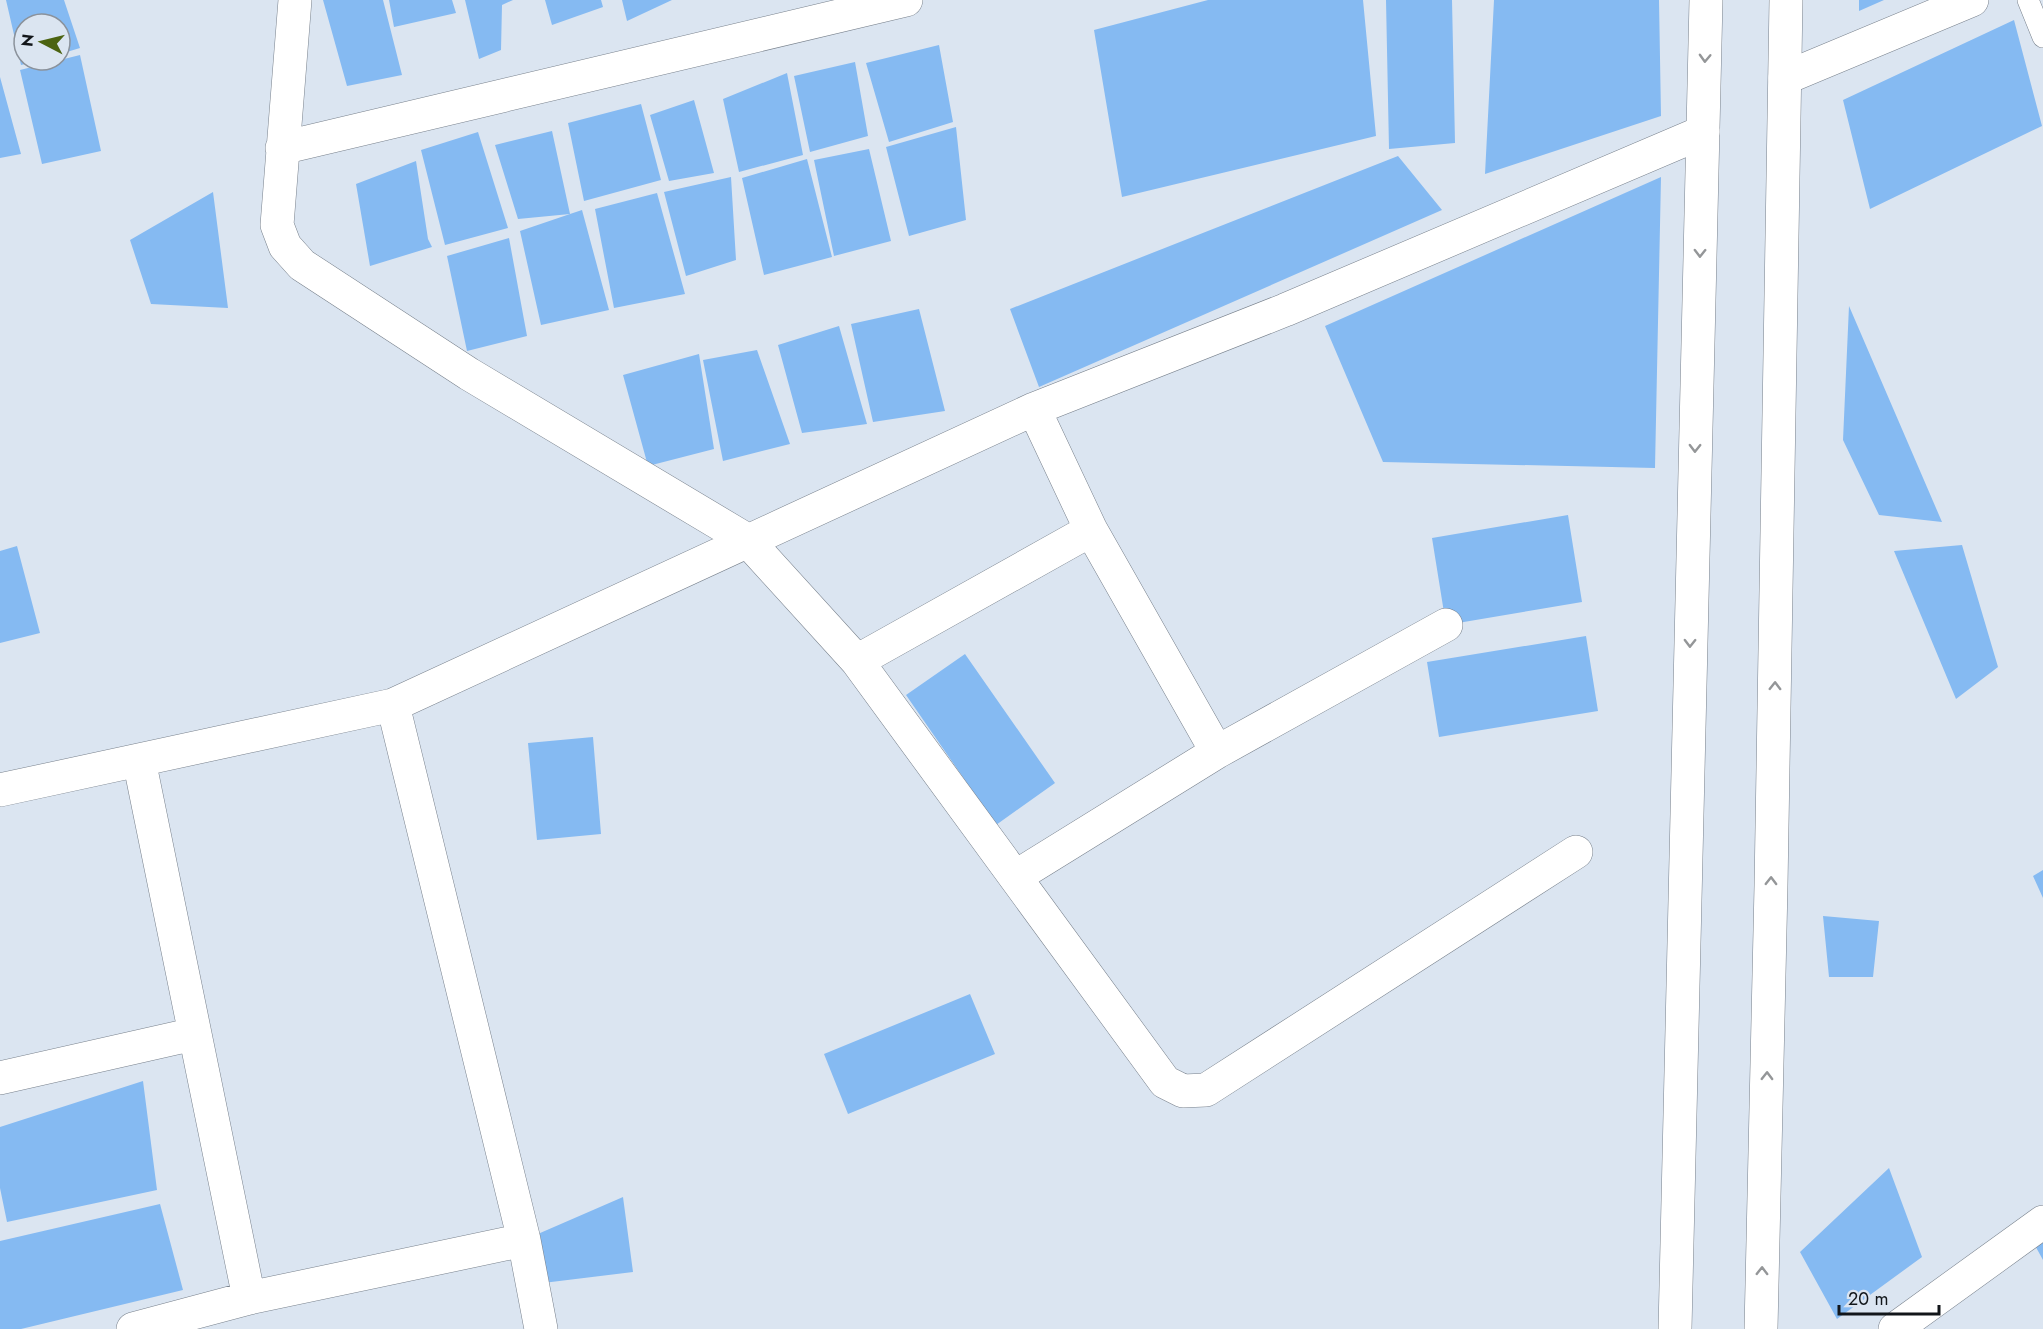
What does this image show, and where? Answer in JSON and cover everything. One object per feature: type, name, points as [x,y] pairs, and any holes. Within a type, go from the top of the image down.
[{"type":"street","points":[[295,0],[277,225],[285,246],[302,265],[470,374],[747,540],[857,661],[1165,1082],[1183,1091],[1206,1090],[1576,852]]},
{"type":"street","points":[[282,148],[906,0]]},
{"type":"street","points":[[1675,1329],[1706,0]]},
{"type":"street","points":[[1761,1329],[1772,874],[1786,0]]},
{"type":"street","points":[[1785,78],[1972,0]]},
{"type":"street","points":[[0,790],[393,705],[1034,409],[1285,310],[1703,132]]},
{"type":"street","points":[[1034,409],[1091,530],[1217,752]]},
{"type":"street","points":[[857,661],[1091,530]]},
{"type":"street","points":[[1015,877],[1217,752],[1446,625]]},
{"type":"street","points":[[393,705],[524,1240],[541,1329]]},
{"type":"street","points":[[139,760],[249,1298]]},
{"type":"street","points":[[0,1078],[194,1034]]},
{"type":"street","points":[[1895,1329],[2043,1222]]},
{"type":"street","points":[[133,1329],[249,1298],[524,1240]]},
{"type":"lane","points":[[2028,0],[2043,37]]},
{"type":"building","points":[[6,0],[64,0],[68,12],[12,12],[12,26]]},
{"type":"building","points":[[323,0],[383,0],[402,75],[347,86]]},
{"type":"building","points":[[389,0],[452,0],[456,13],[394,27]]},
{"type":"building","points":[[465,0],[513,0],[502,5],[501,50],[479,59]]},
{"type":"building","points":[[545,0],[601,0],[603,7],[552,25]]},
{"type":"building","points":[[622,0],[672,0],[627,21]]},
{"type":"building","points":[[1208,0],[1363,0],[1376,136],[1122,197],[1094,30]]},
{"type":"building","points":[[1386,0],[1452,0],[1455,143],[1389,149]]},
{"type":"building","points":[[1494,0],[1659,0],[1661,116],[1485,174]]},
{"type":"building","points":[[1859,0],[1884,0],[1859,11]]},
{"type":"building","points":[[2014,20],[2042,126],[1870,209],[1843,100]]},
{"type":"building","points":[[72,24],[80,48],[72,50]]},
{"type":"building","points":[[939,45],[953,122],[889,142],[866,63]]},
{"type":"building","points":[[80,55],[101,151],[42,164],[20,72],[72,72],[72,57]]},
{"type":"building","points":[[855,62],[868,136],[810,152],[794,76]]},
{"type":"building","points":[[787,73],[803,155],[739,172],[723,99]]},
{"type":"building","points":[[0,77],[21,154],[0,158]]},
{"type":"building","points":[[694,100],[714,173],[669,181],[650,115]]},
{"type":"building","points":[[641,104],[661,180],[584,201],[568,123]]},
{"type":"building","points":[[956,127],[966,220],[909,236],[886,147]]},
{"type":"building","points":[[552,131],[570,214],[518,219],[495,145]]},
{"type":"building","points":[[478,132],[508,228],[445,245],[421,150]]},
{"type":"building","points":[[869,149],[891,241],[834,256],[814,160]]},
{"type":"building","points":[[1398,156],[1442,210],[1039,387],[1010,309]]},
{"type":"building","points":[[807,159],[832,257],[764,275],[742,178]]},
{"type":"building","points":[[416,161],[428,239],[432,247],[370,266],[356,184]]},
{"type":"building","points":[[731,177],[736,260],[686,276],[664,192]]},
{"type":"building","points":[[1661,177],[1655,468],[1383,462],[1325,326]]},
{"type":"building","points":[[213,192],[228,308],[151,304],[130,240]]},
{"type":"building","points":[[657,193],[685,294],[614,308],[595,209]]},
{"type":"building","points":[[582,210],[609,310],[541,325],[520,231]]},
{"type":"building","points":[[509,238],[527,336],[467,351],[447,256]]},
{"type":"building","points":[[1849,306],[1942,522],[1879,515],[1843,440]]},
{"type":"building","points":[[919,309],[945,411],[873,422],[851,324]]},
{"type":"building","points":[[839,326],[867,424],[802,433],[778,345]]},
{"type":"building","points":[[757,350],[790,444],[723,461],[703,360]]},
{"type":"building","points":[[699,354],[714,449],[648,466],[623,375]]},
{"type":"building","points":[[1568,515],[1582,602],[1446,625],[1432,538]]},
{"type":"building","points":[[1962,545],[1998,667],[1956,699],[1894,551]]},
{"type":"building","points":[[17,546],[40,633],[0,643],[0,551]]},
{"type":"building","points":[[1586,636],[1598,711],[1439,737],[1427,662]]},
{"type":"building","points":[[965,654],[1055,783],[996,825],[906,695]]},
{"type":"building","points":[[593,737],[601,834],[537,840],[528,743]]},
{"type":"building","points":[[2043,870],[2043,898],[2033,876]]},
{"type":"building","points":[[1823,916],[1879,921],[1873,977],[1829,977]]},
{"type":"building","points":[[970,994],[995,1054],[848,1114],[824,1054]]},
{"type":"building","points":[[143,1081],[157,1190],[7,1222],[0,1188],[0,1127]]},
{"type":"building","points":[[1889,1168],[1922,1257],[1837,1319],[1800,1252]]},
{"type":"building","points":[[623,1197],[633,1272],[543,1283],[524,1240]]},
{"type":"building","points":[[160,1204],[183,1290],[21,1329],[0,1329],[0,1241]]},
{"type":"building","points":[[2043,1234],[2043,1260],[2032,1240]]}]
